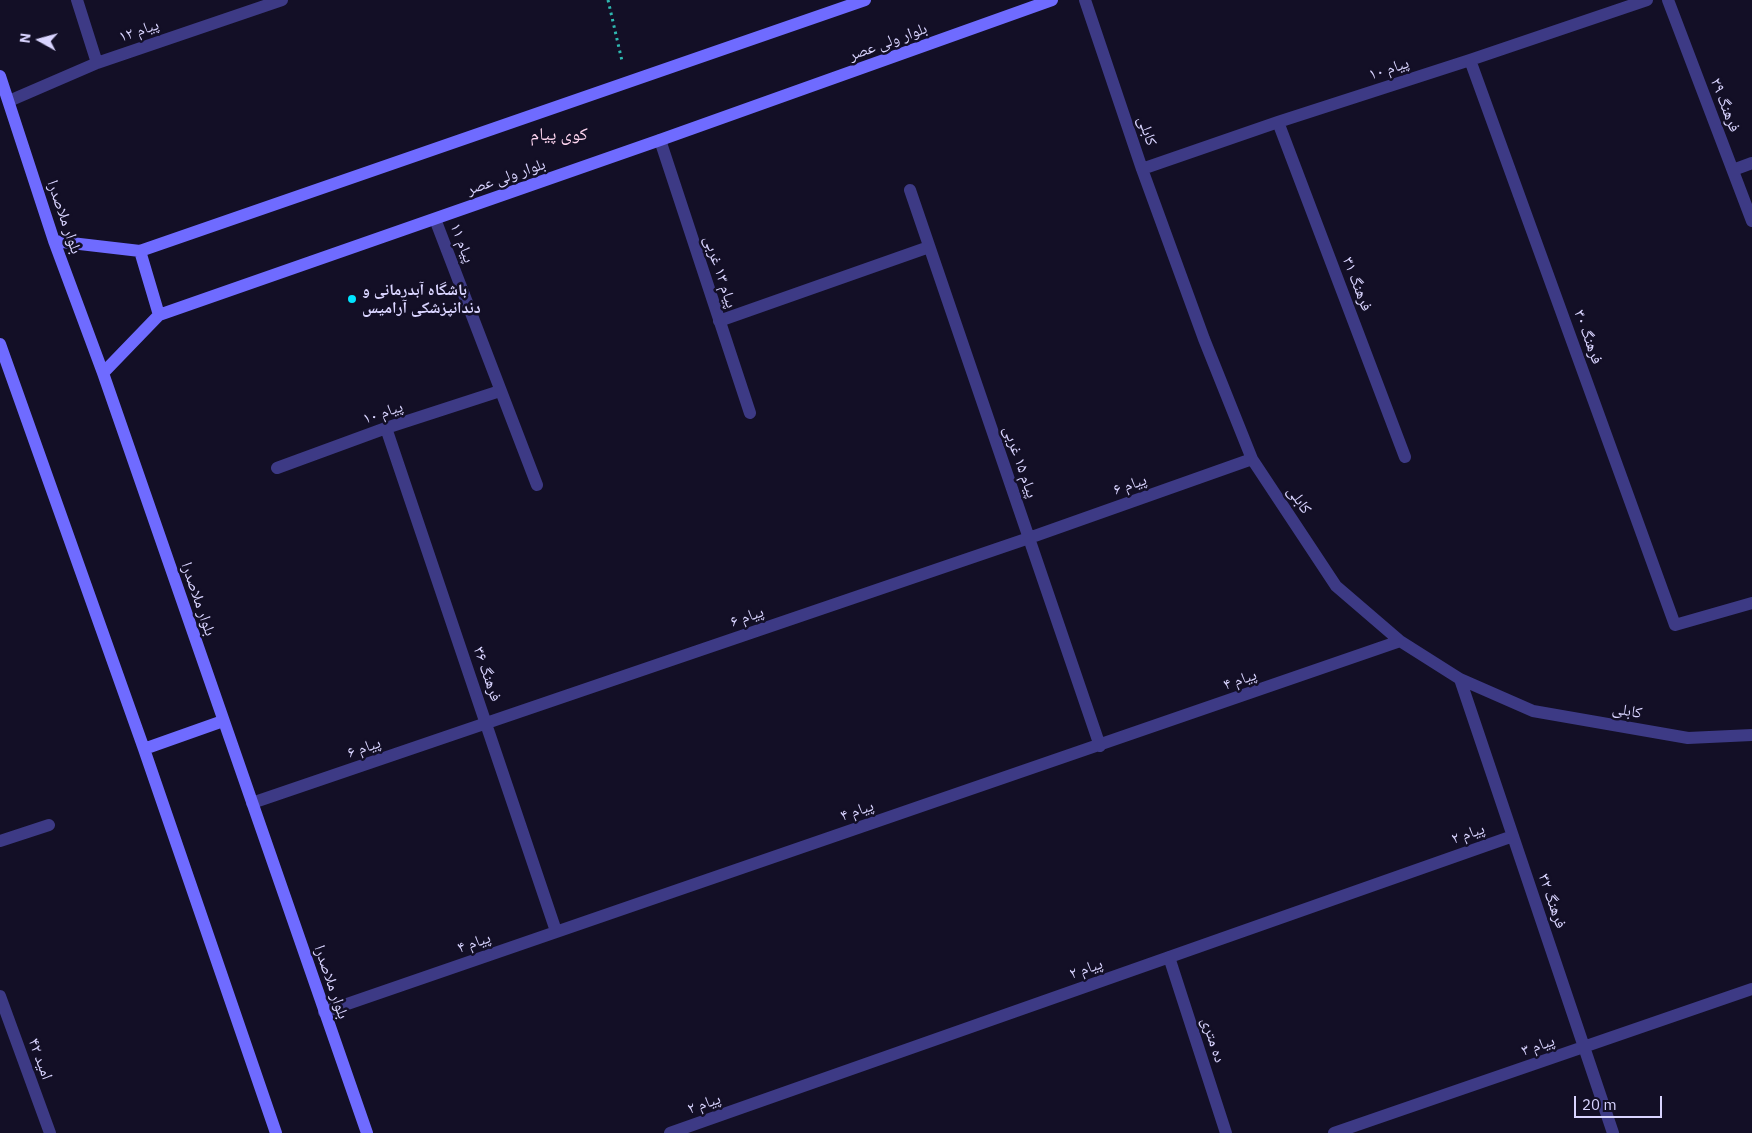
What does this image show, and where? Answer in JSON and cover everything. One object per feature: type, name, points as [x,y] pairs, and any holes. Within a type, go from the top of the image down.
[{"type":"main road","points":[[54,240],[140,252],[627,81],[865,0]]},
{"type":"main road","name":"بلوار ولی عصر","points":[[103,373],[159,315],[660,140],[1052,0]]},
{"type":"main road","name":"بلوار ملاصدرا","points":[[0,76],[54,240],[103,373],[367,1133]]},
{"type":"main road","points":[[140,252],[159,315]]},
{"type":"main road","points":[[0,344],[144,749],[274,1133]]},
{"type":"main road","points":[[144,749],[223,722]]},
{"type":"street","points":[[77,0],[97,63]]},
{"type":"street","name":"پیام ۱۲","points":[[9,101],[97,63],[282,0]]},
{"type":"street","name":"کابلی","points":[[1085,0],[1142,169],[1204,339],[1252,459],[1336,586],[1400,641],[1460,680],[1533,711],[1688,738],[1752,735]]},
{"type":"street","name":"پیام ۱۰","points":[[1142,169],[1646,0]]},
{"type":"street","name":"فرهنگ ۲۹","points":[[1668,0],[1752,221]]},
{"type":"street","name":"فرهنگ ۳۰","points":[[1470,60],[1675,625],[1752,603]]},
{"type":"street","name":"فرهنگ ۳۱","points":[[1278,122],[1405,457]]},
{"type":"street","name":"پیام ۱۳ غربی","points":[[660,140],[750,413]]},
{"type":"street","points":[[1733,170],[1752,163]]},
{"type":"street","name":"پیام ۱۵ غربی","points":[[910,190],[1100,746]]},
{"type":"street","name":"پیام ۱۱","points":[[435,219],[537,485]]},
{"type":"street","points":[[720,321],[929,248]]},
{"type":"street","name":"پیام ۱۰","points":[[278,468],[386,428],[500,391]]},
{"type":"street","name":"فرهنگ ۳۶","points":[[386,428],[556,931]]},
{"type":"street","name":"پیام ۶","points":[[252,803],[1029,538],[1252,459]]},
{"type":"street","name":"پیام ۴","points":[[324,1012],[1400,641]]},
{"type":"street","name":"فرهنگ ۳۲","points":[[1460,680],[1613,1133]]},
{"type":"street","points":[[0,841],[48,824]]},
{"type":"street","name":"پیام ۲","points":[[670,1133],[1512,836]]},
{"type":"street","name":"ده متری","points":[[1169,957],[1226,1133]]},
{"type":"street","name":"پیام ۳","points":[[1334,1133],[1752,989]]},
{"type":"street","name":"امید ۴۲","points":[[0,996],[50,1133]]},
{"type":"path","points":[[608,0],[627,81]]},
{"type":"place","name":"باشگاه آبدرمانی و دندانپزشکی آرامیس","points":[[352,299]]},
{"type":"district","name":"کوی پیام","points":[[559,135]]}]
